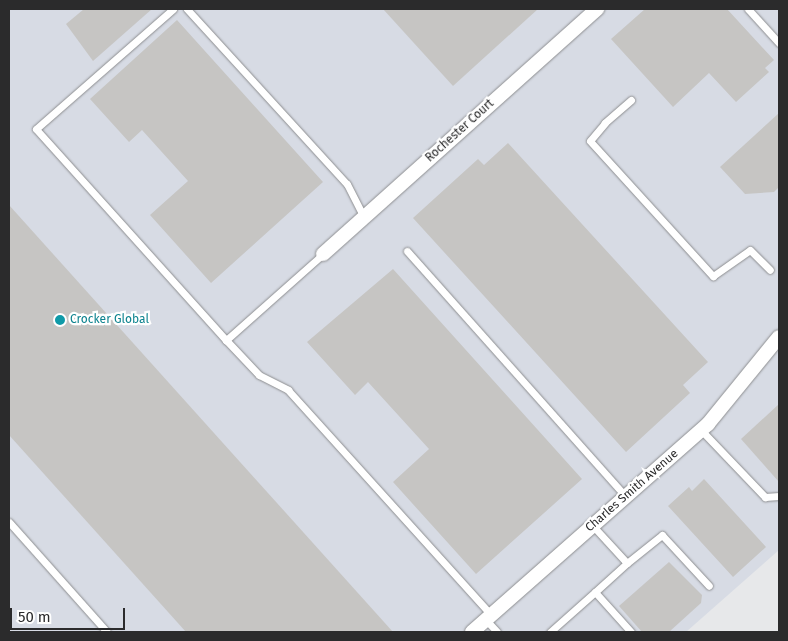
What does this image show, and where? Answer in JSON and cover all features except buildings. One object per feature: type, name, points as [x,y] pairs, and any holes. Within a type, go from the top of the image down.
[{"type":"street","name":"Rochester Court","points":[[323,254],[597,9]]},
{"type":"street","name":"Charles Smith Avenue","points":[[472,632],[701,430],[779,337]]},
{"type":"lane","points":[[173,9],[36,129],[259,375],[288,390],[489,618],[498,632]]},
{"type":"lane","points":[[187,9],[347,184],[364,218]]},
{"type":"lane","points":[[748,9],[779,43]]},
{"type":"lane","points":[[632,100],[605,123],[590,141],[713,276],[750,250],[770,270]]},
{"type":"lane","points":[[407,251],[626,497]]},
{"type":"lane","points":[[226,340],[323,254]]},
{"type":"lane","points":[[701,430],[765,497],[779,496]]},
{"type":"lane","points":[[9,522],[107,632]]},
{"type":"lane","points":[[593,526],[627,563]]},
{"type":"lane","points":[[550,632],[627,563],[662,535],[709,586]]},
{"type":"lane","points":[[594,592],[631,632]]},
{"type":"shaded area","points":[[9,9],[779,9],[779,550],[686,632],[9,632]]},
{"type":"place","name":"Crocker Global","points":[[60,320]]}]
